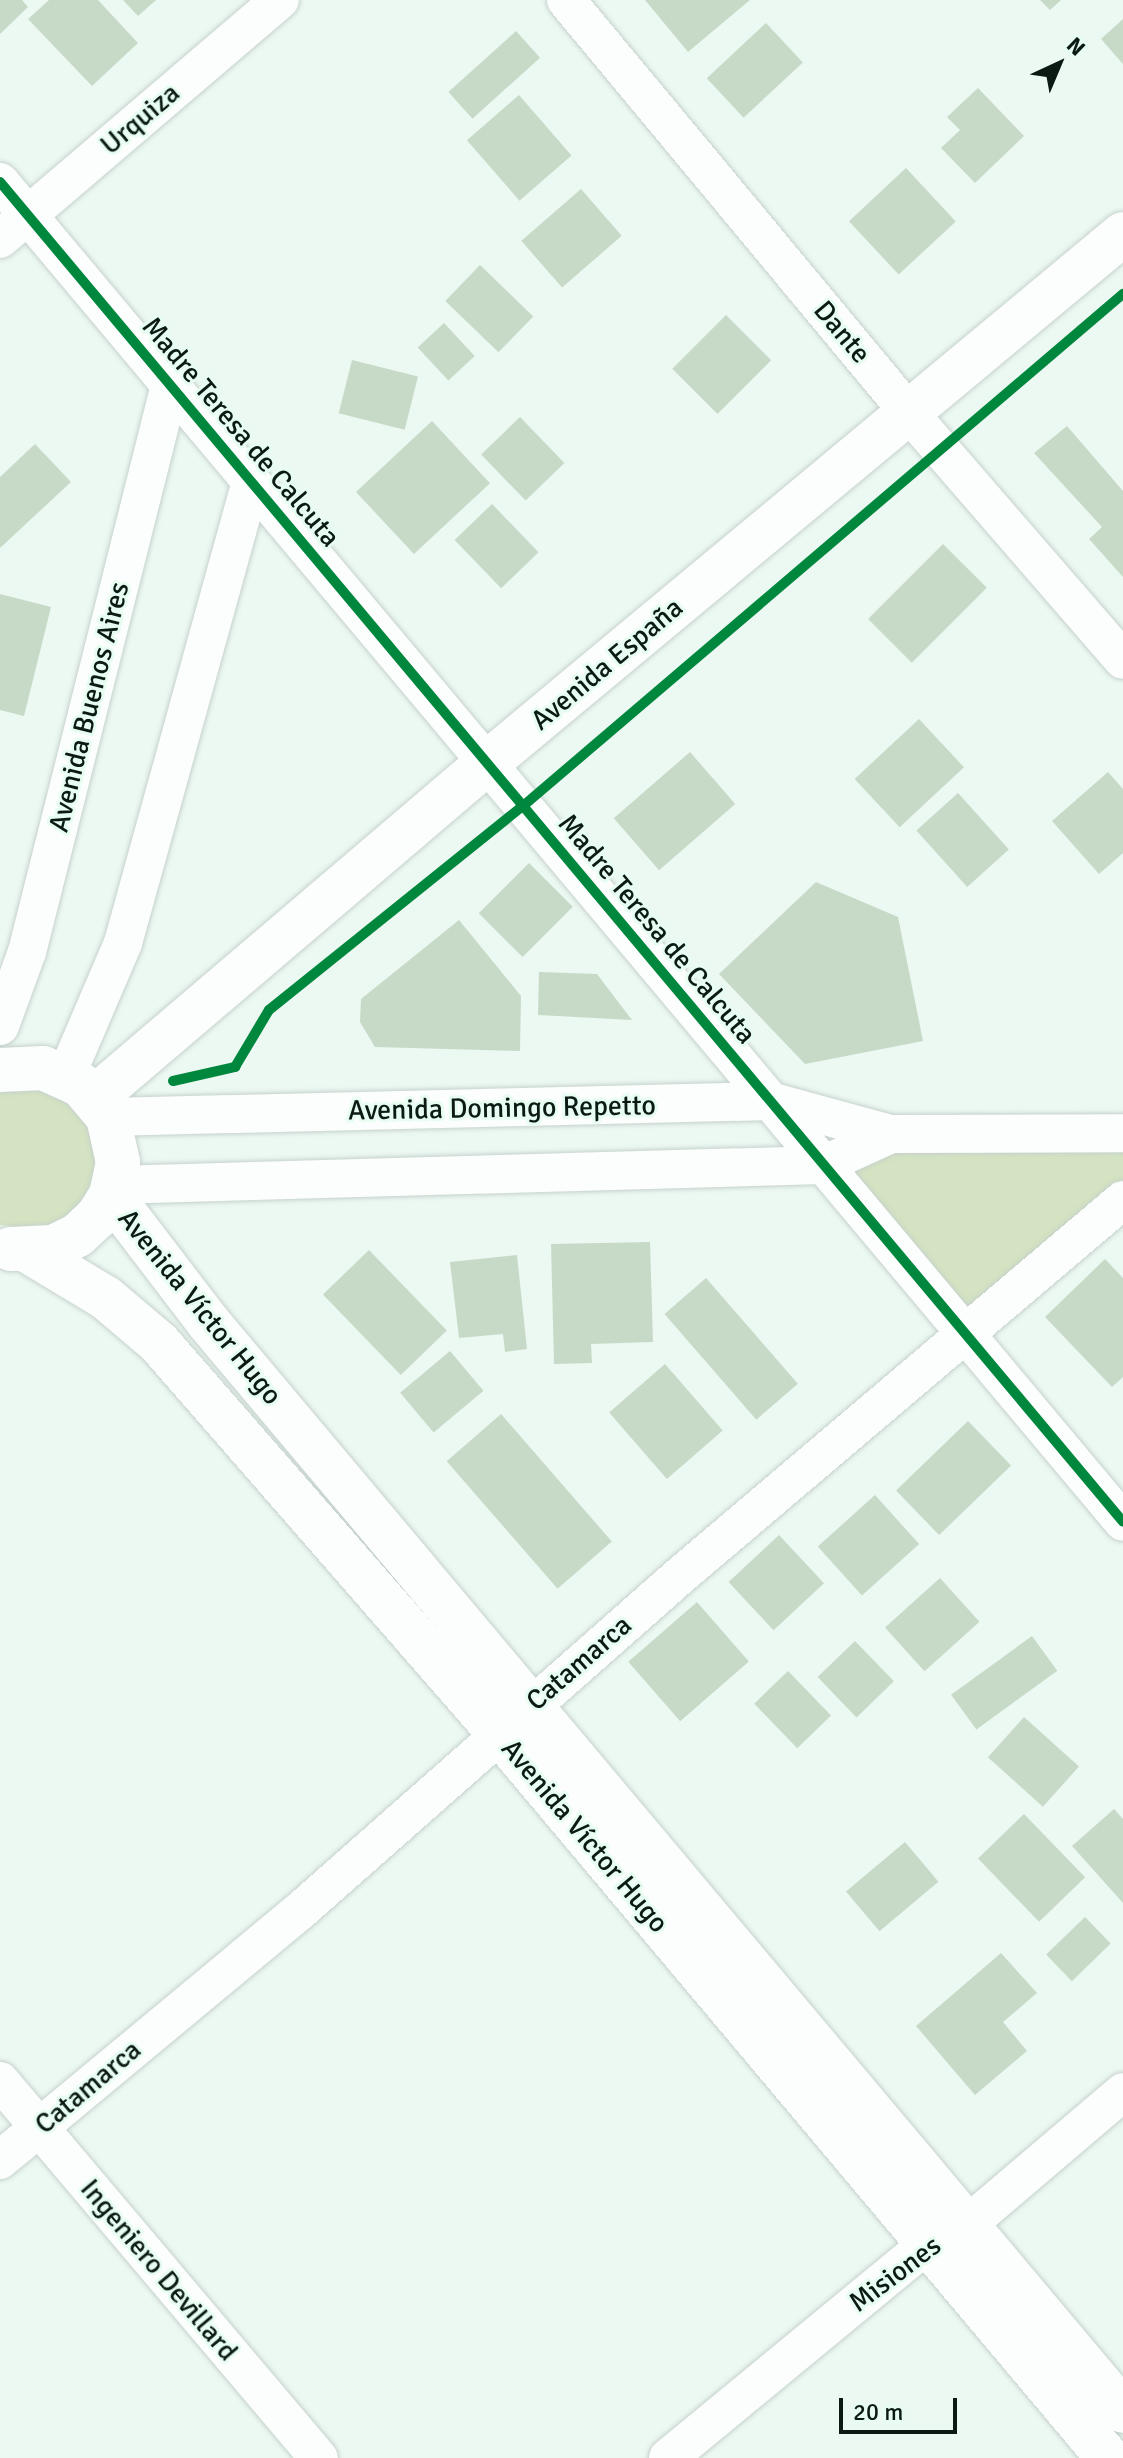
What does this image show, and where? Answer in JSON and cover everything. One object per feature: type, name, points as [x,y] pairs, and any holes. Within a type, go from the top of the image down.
[{"type":"main road","name":"Avenida España","points":[[89,1097],[1123,234]]},
{"type":"main road","points":[[6,1064],[43,1068],[89,1097],[117,1150],[112,1190],[97,1217],[78,1235],[53,1247],[8,1253]]},
{"type":"main road","name":"Avenida Víctor Hugo","points":[[112,1190],[208,1322],[515,1719],[928,2244],[1108,2458]]},
{"type":"main road","name":"Avenida Víctor Hugo","points":[[8,1253],[106,1298],[159,1343],[515,1719],[967,2225],[1123,2411]]},
{"type":"street","name":"Urquiza","points":[[14,227],[280,0]]},
{"type":"street","name":"Dante","points":[[566,0],[910,414],[1123,660]]},
{"type":"street","name":"Madre Teresa de Calcuta","points":[[0,182],[14,227],[170,385],[1123,1522]]},
{"type":"street","name":"Avenida Buenos Aires","points":[[0,1026],[27,952],[170,385]]},
{"type":"street","points":[[89,1097],[123,943],[251,482]]},
{"type":"street","name":"Avenida Domingo Repetto","points":[[89,1097],[770,1101],[891,1134],[1123,1133]]},
{"type":"street","name":"Avenida Domingo Repetto","points":[[112,1190],[823,1165],[891,1134]]},
{"type":"street","name":"Catamarca","points":[[0,2160],[301,1910],[515,1719],[1123,1200]]},
{"type":"street","name":"Ingeniero Devillard","points":[[0,2081],[319,2458]]},
{"type":"street","name":"Misiones","points":[[668,2458],[928,2244],[967,2225],[1123,2092]]},
{"type":"green space","points":[[14,1089],[36,1089],[57,1096],[75,1110],[88,1128],[95,1149],[95,1171],[87,1192],[74,1210],[56,1223],[35,1229],[0,1225],[0,1093]]},
{"type":"green space","points":[[1123,1133],[1123,1200],[965,1335],[828,1163],[891,1134]]},
{"type":"building","points":[[0,0],[22,0],[28,7],[0,34]]},
{"type":"building","points":[[49,0],[98,0],[138,43],[92,86],[28,19]]},
{"type":"building","points":[[123,0],[156,0],[138,16]]},
{"type":"building","points":[[645,0],[750,0],[688,52]]},
{"type":"building","points":[[1040,0],[1061,0],[1050,10]]},
{"type":"building","points":[[1123,19],[1123,64],[1101,39]]},
{"type":"building","points":[[766,23],[803,62],[744,118],[707,78]]},
{"type":"building","points":[[516,31],[540,58],[472,119],[448,92]]},
{"type":"building","points":[[978,88],[1024,136],[975,183],[941,148],[960,130],[947,117]]},
{"type":"building","points":[[519,95],[571,155],[519,201],[467,140]]},
{"type":"building","points":[[906,168],[956,221],[899,275],[849,221]]},
{"type":"building","points":[[581,189],[622,236],[562,288],[521,241]]},
{"type":"building","points":[[480,265],[533,316],[498,352],[445,301]]},
{"type":"building","points":[[726,315],[771,360],[718,414],[672,369]]},
{"type":"building","points":[[444,323],[475,356],[448,380],[418,348]]},
{"type":"building","points":[[352,360],[418,376],[405,430],[339,413]]},
{"type":"building","points":[[520,417],[564,463],[526,501],[481,455]]},
{"type":"building","points":[[432,421],[490,483],[414,554],[356,492]]},
{"type":"building","points":[[1067,426],[1123,491],[1123,577],[1089,539],[1102,527],[1034,453]]},
{"type":"building","points":[[35,444],[71,482],[0,548],[0,477]]},
{"type":"building","points":[[492,504],[539,552],[501,588],[455,540]]},
{"type":"building","points":[[943,544],[987,588],[912,663],[868,619]]},
{"type":"building","points":[[0,594],[51,607],[24,716],[0,710]]},
{"type":"building","points":[[919,719],[964,767],[900,827],[855,779]]},
{"type":"building","points":[[690,752],[735,804],[659,870],[614,818]]},
{"type":"building","points":[[1108,772],[1123,789],[1123,853],[1099,874],[1052,821]]},
{"type":"building","points":[[958,793],[1009,849],[967,887],[916,830]]},
{"type":"building","points":[[529,863],[573,907],[523,957],[479,913]]},
{"type":"building","points":[[816,882],[898,917],[923,1041],[805,1064],[719,974]]},
{"type":"building","points":[[459,920],[521,996],[520,1051],[375,1047],[360,1022],[361,999]]},
{"type":"building","points":[[539,972],[597,974],[632,1020],[538,1015]]},
{"type":"building","points":[[650,1242],[653,1342],[591,1344],[592,1363],[554,1364],[551,1244]]},
{"type":"building","points":[[369,1250],[447,1331],[401,1375],[323,1294]]},
{"type":"building","points":[[517,1255],[527,1349],[505,1352],[503,1334],[459,1338],[450,1262]]},
{"type":"building","points":[[1105,1259],[1123,1278],[1123,1377],[1112,1387],[1045,1317]]},
{"type":"building","points":[[706,1278],[798,1384],[756,1420],[664,1314]]},
{"type":"building","points":[[450,1351],[483,1391],[434,1433],[400,1393]]},
{"type":"building","points":[[665,1364],[723,1430],[667,1479],[609,1413]]},
{"type":"building","points":[[501,1414],[612,1542],[558,1589],[447,1461]]},
{"type":"building","points":[[968,1421],[1011,1466],[939,1535],[896,1490]]},
{"type":"building","points":[[875,1495],[919,1544],[862,1596],[818,1547]]},
{"type":"building","points":[[779,1535],[824,1583],[774,1630],[729,1582]]},
{"type":"building","points":[[940,1578],[979,1622],[924,1671],[885,1628]]},
{"type":"building","points":[[697,1602],[749,1662],[680,1721],[628,1662]]},
{"type":"building","points":[[1032,1636],[1057,1671],[976,1730],[951,1695]]},
{"type":"building","points":[[855,1641],[894,1681],[856,1717],[818,1677]]},
{"type":"building","points":[[788,1671],[831,1716],[797,1748],[754,1704]]},
{"type":"building","points":[[1024,1717],[1079,1767],[1043,1807],[988,1757]]},
{"type":"building","points":[[1114,1809],[1123,1819],[1123,1903],[1072,1846]]},
{"type":"building","points":[[1024,1814],[1085,1877],[1039,1922],[978,1858]]},
{"type":"building","points":[[905,1842],[938,1882],[879,1931],[846,1891]]},
{"type":"building","points":[[1085,1917],[1111,1944],[1072,1981],[1046,1955]]},
{"type":"building","points":[[1001,1953],[1037,1993],[1003,2022],[1027,2051],[975,2095],[916,2026]]},
{"type":"cycle path","points":[[0,182],[1123,1522]]},
{"type":"cycle path","points":[[173,1081],[235,1067],[269,1010],[523,806],[1123,294]]}]
